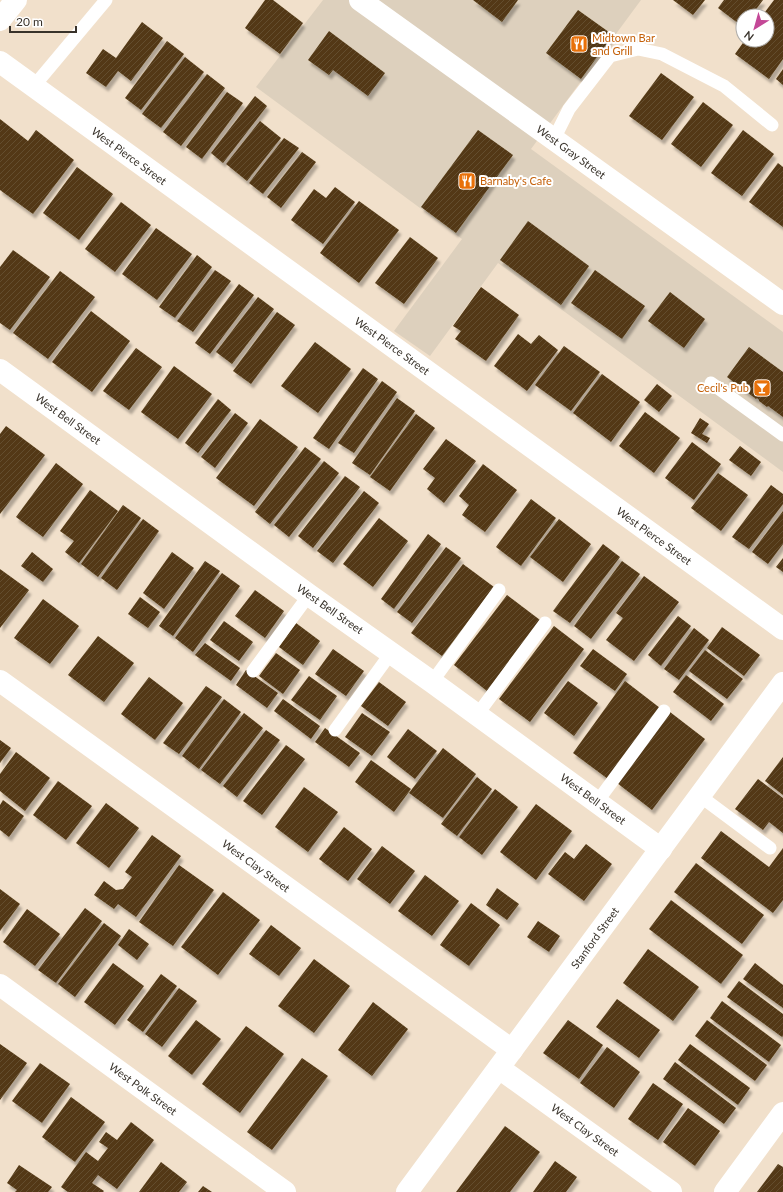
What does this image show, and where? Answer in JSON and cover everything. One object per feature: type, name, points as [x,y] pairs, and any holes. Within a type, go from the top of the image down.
[{"type":"street","points":[[0,20],[16,0]]},
{"type":"street","name":"West Gray Street","points":[[360,0],[783,304]]},
{"type":"street","name":"West Pierce Street","points":[[0,62],[783,629]]},
{"type":"street","name":"West Bell Street","points":[[0,370],[309,595],[661,848]]},
{"type":"street","name":"West Clay Street","points":[[0,681],[512,1050]]},
{"type":"street","name":"Stanford Street","points":[[407,1192],[783,683]]},
{"type":"street","name":"West Polk Street","points":[[0,985],[285,1192]]},
{"type":"street","name":"West Clay Street","points":[[499,1068],[671,1192]]},
{"type":"street","points":[[725,1192],[783,1113]]},
{"type":"lane","points":[[34,86],[106,0]]},
{"type":"lane","points":[[554,139],[569,109],[610,56],[638,49],[662,54],[724,86],[772,125]]},
{"type":"lane","points":[[711,382],[783,435]]},
{"type":"lane","points":[[432,682],[499,590]]},
{"type":"lane","points":[[253,671],[309,595]]},
{"type":"lane","points":[[477,715],[545,623]]},
{"type":"lane","points":[[335,730],[391,653]]},
{"type":"lane","points":[[597,802],[664,711]]},
{"type":"lane","points":[[700,796],[770,848]]},
{"type":"shaded area","points":[[323,0],[641,0],[531,149],[783,332],[783,472],[498,263],[430,356],[394,331],[462,239],[256,87]]},
{"type":"building","points":[[265,0],[273,0],[303,23],[280,54],[245,28]]},
{"type":"building","points":[[473,0],[518,0],[502,22]]},
{"type":"building","points":[[673,0],[705,0],[693,15]]},
{"type":"building","points":[[724,0],[763,0],[757,8],[735,8],[735,21],[718,8]]},
{"type":"building","points":[[774,0],[783,0],[783,59],[769,79],[735,54],[739,48],[775,48],[775,8],[768,8]]},
{"type":"building","name":"Midtown Bar and Grill","points":[[578,10],[613,35],[581,79],[546,53]]},
{"type":"building","points":[[142,22],[163,38],[131,81],[118,71],[106,87],[86,73],[103,49],[116,58]]},
{"type":"building","points":[[329,31],[385,73],[368,96],[333,70],[329,75],[308,60]]},
{"type":"building","points":[[167,41],[184,54],[141,110],[125,98]]},
{"type":"building","points":[[185,57],[204,72],[161,128],[142,114]]},
{"type":"building","points":[[783,69],[783,85],[776,79]]},
{"type":"building","points":[[661,73],[694,97],[662,140],[629,116]]},
{"type":"building","points":[[207,74],[225,88],[181,146],[163,132]]},
{"type":"building","points":[[227,92],[243,103],[202,159],[186,147]]},
{"type":"building","points":[[255,96],[267,106],[223,163],[211,153]]},
{"type":"building","points":[[703,102],[733,125],[701,167],[671,144]]},
{"type":"building","points":[[0,119],[28,141],[36,130],[74,160],[33,214],[0,190]]},
{"type":"building","points":[[260,121],[281,138],[247,181],[226,164]]},
{"type":"building","name":"Barnaby's Cafe","points":[[478,130],[513,155],[456,233],[421,207]]},
{"type":"building","points":[[743,130],[774,154],[742,196],[711,173]]},
{"type":"building","points":[[284,138],[299,148],[263,194],[249,183]]},
{"type":"building","points":[[302,152],[316,162],[281,208],[267,197]]},
{"type":"building","points":[[778,163],[783,167],[783,227],[749,202]]},
{"type":"building","points":[[77,167],[113,194],[79,240],[43,213]]},
{"type":"building","points":[[335,187],[355,202],[323,244],[291,220],[314,189],[326,198]]},
{"type":"building","points":[[359,201],[399,230],[359,283],[320,253]]},
{"type":"building","points":[[121,202],[151,225],[115,272],[85,249]]},
{"type":"building","points":[[528,221],[589,266],[561,305],[500,260]]},
{"type":"building","points":[[156,228],[192,254],[157,300],[122,274]]},
{"type":"building","points":[[410,237],[438,258],[404,304],[375,283]]},
{"type":"building","points":[[13,250],[50,277],[10,330],[0,323],[0,267]]},
{"type":"building","points":[[197,255],[212,267],[175,318],[159,307]]},
{"type":"building","points":[[215,270],[231,281],[193,332],[177,321]]},
{"type":"building","points":[[595,270],[645,306],[622,339],[571,303]]},
{"type":"building","points":[[60,271],[95,297],[48,359],[13,333]]},
{"type":"building","points":[[239,284],[254,295],[210,354],[195,343]]},
{"type":"building","points":[[481,287],[519,315],[486,361],[455,339],[461,331],[453,326]]},
{"type":"building","points":[[670,292],[705,319],[684,348],[648,321]]},
{"type":"building","points":[[258,297],[274,309],[232,364],[216,352]]},
{"type":"building","points":[[91,311],[130,341],[92,392],[52,362]]},
{"type":"building","points":[[277,312],[295,325],[251,384],[233,371]]},
{"type":"building","points":[[518,334],[531,344],[539,335],[558,350],[527,391],[494,366]]},
{"type":"building","points":[[315,342],[351,369],[318,413],[281,386]]},
{"type":"building","points":[[564,346],[600,372],[571,411],[535,385]]},
{"type":"building","name":"Cecil's Pub","points":[[749,347],[783,372],[783,417],[727,377]]},
{"type":"building","points":[[136,348],[162,367],[129,410],[103,391]]},
{"type":"building","points":[[174,366],[212,394],[178,439],[141,412]]},
{"type":"building","points":[[363,368],[378,379],[329,449],[313,438]]},
{"type":"building","points":[[602,374],[640,402],[611,442],[573,413]]},
{"type":"building","points":[[382,381],[397,392],[354,453],[338,443]]},
{"type":"building","points":[[657,384],[672,396],[659,412],[644,400]]},
{"type":"building","points":[[397,398],[415,411],[370,475],[352,463]]},
{"type":"building","points":[[218,399],[231,410],[198,453],[185,443]]},
{"type":"building","points":[[645,412],[680,438],[654,473],[619,446]]},
{"type":"building","points":[[235,413],[248,423],[215,468],[201,457]]},
{"type":"building","points":[[416,414],[435,428],[390,491],[370,477]]},
{"type":"building","points":[[700,418],[709,424],[702,434],[710,438],[707,443],[691,433]]},
{"type":"building","points":[[260,419],[298,447],[254,506],[216,478]]},
{"type":"building","points":[[6,426],[45,455],[0,514],[0,434]]},
{"type":"building","points":[[446,439],[476,461],[444,503],[427,489],[435,478],[423,469]]},
{"type":"building","points":[[692,442],[721,464],[694,500],[665,478]]},
{"type":"building","points":[[740,446],[761,462],[751,476],[729,460]]},
{"type":"building","points":[[305,447],[321,459],[270,524],[255,512]]},
{"type":"building","points":[[324,461],[339,473],[289,537],[274,525]]},
{"type":"building","points":[[56,463],[83,484],[43,537],[16,517]]},
{"type":"building","points":[[483,464],[517,490],[485,532],[462,515],[469,505],[459,496]]},
{"type":"building","points":[[718,473],[748,495],[721,531],[691,508]]},
{"type":"building","points":[[345,476],[360,487],[313,548],[298,536]]},
{"type":"building","points":[[771,485],[783,494],[783,504],[749,549],[732,537]]},
{"type":"building","points":[[90,490],[118,511],[79,563],[65,552],[74,541],[60,531]]},
{"type":"building","points":[[364,491],[379,503],[333,563],[317,551]]},
{"type":"building","points":[[531,499],[556,518],[521,566],[496,547]]},
{"type":"building","points":[[123,505],[141,518],[98,577],[81,564]]},
{"type":"building","points":[[783,511],[783,544],[768,564],[752,552]]},
{"type":"building","points":[[379,518],[408,541],[373,587],[343,564]]},
{"type":"building","points":[[143,519],[159,531],[117,590],[101,578]]},
{"type":"building","points":[[559,519],[591,544],[563,582],[530,557]]},
{"type":"building","points":[[428,534],[441,544],[394,609],[381,599]]},
{"type":"building","points":[[603,544],[620,557],[570,623],[553,611]]},
{"type":"building","points":[[446,547],[461,558],[412,623],[397,612]]},
{"type":"building","points":[[32,552],[53,569],[43,582],[21,566]]},
{"type":"building","points":[[172,552],[194,568],[164,609],[143,593]]},
{"type":"building","points":[[783,558],[783,572],[776,567]]},
{"type":"building","points":[[205,561],[220,571],[173,636],[159,626]]},
{"type":"building","points":[[622,561],[640,574],[591,639],[574,626]]},
{"type":"building","points":[[463,564],[494,587],[442,656],[411,633]]},
{"type":"building","points":[[0,569],[29,590],[0,628]]},
{"type":"building","points":[[222,573],[240,586],[193,652],[175,638]]},
{"type":"building","points":[[644,576],[679,602],[634,661],[606,640],[623,618],[616,613]]},
{"type":"building","points":[[255,590],[284,611],[265,638],[235,616]]},
{"type":"building","points":[[507,595],[540,620],[487,691],[454,665]]},
{"type":"building","points":[[140,597],[160,612],[148,628],[128,614]]},
{"type":"building","points":[[43,599],[79,626],[50,664],[14,638]]},
{"type":"building","points":[[678,616],[691,626],[661,666],[648,655]]},
{"type":"building","points":[[224,621],[253,642],[239,661],[210,640]]},
{"type":"building","points":[[296,623],[320,641],[303,665],[279,647]]},
{"type":"building","points":[[554,626],[584,649],[530,722],[499,699]]},
{"type":"building","points":[[722,627],[760,655],[744,676],[707,648]]},
{"type":"building","points":[[694,628],[709,640],[679,680],[664,669]]},
{"type":"building","points":[[98,636],[134,663],[104,702],[68,675]]},
{"type":"building","points":[[205,643],[240,668],[231,681],[195,655]]},
{"type":"building","points":[[333,649],[364,671],[346,696],[315,674]]},
{"type":"building","points":[[593,649],[627,674],[615,691],[580,666]]},
{"type":"building","points":[[705,650],[743,679],[727,699],[689,671]]},
{"type":"building","points":[[276,653],[300,670],[283,694],[259,676]]},
{"type":"building","points":[[246,670],[278,693],[267,708],[236,685]]},
{"type":"building","points":[[686,675],[724,704],[711,721],[673,692]]},
{"type":"building","points":[[309,676],[337,696],[320,720],[291,700]]},
{"type":"building","points":[[149,677],[183,703],[155,740],[121,714]]},
{"type":"building","points":[[568,681],[598,703],[574,736],[544,713]]},
{"type":"building","points":[[625,681],[660,708],[608,779],[573,753]]},
{"type":"building","points":[[379,682],[406,702],[388,726],[361,706]]},
{"type":"building","points":[[206,686],[222,697],[179,754],[163,743]]},
{"type":"building","points":[[224,699],[241,712],[199,769],[182,756]]},
{"type":"building","points":[[283,699],[320,726],[311,739],[274,711]]},
{"type":"building","points":[[670,712],[705,739],[652,810],[617,783]]},
{"type":"building","points":[[244,713],[263,728],[220,784],[201,770]]},
{"type":"building","points":[[362,713],[390,732],[372,756],[345,737]]},
{"type":"building","points":[[325,728],[360,753],[349,767],[315,742]]},
{"type":"building","points":[[408,729],[437,751],[415,779],[387,757]]},
{"type":"building","points":[[266,730],[280,740],[237,797],[223,786]]},
{"type":"building","points":[[0,740],[11,748],[0,763]]},
{"type":"building","points":[[286,745],[305,759],[262,815],[243,801]]},
{"type":"building","points":[[443,748],[476,774],[443,818],[409,793]]},
{"type":"building","points":[[16,752],[50,778],[25,811],[0,791],[0,774]]},
{"type":"building","points":[[783,757],[783,795],[765,781]]},
{"type":"building","points":[[371,760],[411,789],[394,812],[355,782]]},
{"type":"building","points":[[477,777],[492,789],[457,836],[441,824]]},
{"type":"building","points":[[758,779],[783,798],[783,833],[769,822],[763,830],[735,809]]},
{"type":"building","points":[[58,781],[92,806],[66,840],[33,815]]},
{"type":"building","points":[[304,787],[338,812],[308,852],[275,827]]},
{"type":"building","points":[[495,789],[518,807],[482,855],[459,837]]},
{"type":"building","points":[[3,800],[24,816],[9,837],[0,830],[0,805]]},
{"type":"building","points":[[106,803],[139,828],[109,868],[76,843]]},
{"type":"building","points":[[536,804],[572,831],[536,880],[500,852]]},
{"type":"building","points":[[344,827],[372,849],[348,881],[319,859]]},
{"type":"building","points":[[721,831],[769,867],[783,848],[783,900],[773,913],[701,858]]},
{"type":"building","points":[[152,835],[181,856],[136,917],[118,904],[114,909],[94,895],[104,881],[116,890],[123,889],[132,877],[125,872]]},
{"type":"building","points":[[586,844],[612,864],[584,901],[548,874],[565,852],[574,859]]},
{"type":"building","points":[[382,846],[415,871],[390,904],[357,879]]},
{"type":"building","points":[[696,863],[764,915],[742,944],[674,892]]},
{"type":"building","points":[[179,865],[214,890],[173,946],[139,922]]},
{"type":"building","points":[[425,875],[459,901],[432,936],[398,911]]},
{"type":"building","points":[[497,888],[519,904],[507,920],[486,905]]},
{"type":"building","points":[[0,889],[20,904],[0,931]]},
{"type":"building","points":[[223,892],[260,920],[218,975],[181,947]]},
{"type":"building","points":[[671,900],[743,955],[721,984],[649,929]]},
{"type":"building","points":[[471,903],[500,925],[469,966],[440,945]]},
{"type":"building","points":[[85,908],[102,921],[56,983],[38,970]]},
{"type":"building","points":[[27,909],[60,934],[35,966],[3,942]]},
{"type":"building","points":[[538,921],[560,936],[549,952],[527,937]]},
{"type":"building","points":[[104,923],[121,936],[75,997],[58,984]]},
{"type":"building","points":[[271,925],[301,948],[279,976],[249,954]]},
{"type":"building","points":[[129,929],[149,944],[137,960],[118,945]]},
{"type":"building","points":[[648,949],[699,987],[673,1021],[623,983]]},
{"type":"building","points":[[314,959],[350,986],[314,1033],[278,1006]]},
{"type":"building","points":[[113,963],[144,986],[115,1025],[84,1002]]},
{"type":"building","points":[[755,963],[783,985],[783,1008],[743,979]]},
{"type":"building","points":[[161,974],[177,986],[143,1032],[127,1020]]},
{"type":"building","points":[[739,981],[783,1014],[782,1037],[727,997]]},
{"type":"building","points":[[179,988],[197,1001],[162,1047],[145,1034]]},
{"type":"building","points":[[617,999],[660,1030],[639,1058],[596,1027]]},
{"type":"building","points":[[722,1001],[781,1045],[769,1062],[710,1018]]},
{"type":"building","points":[[373,1002],[408,1029],[372,1076],[338,1050]]},
{"type":"building","points":[[196,1020],[221,1039],[192,1075],[168,1056]]},
{"type":"building","points":[[568,1020],[603,1045],[579,1079],[543,1053]]},
{"type":"building","points":[[707,1020],[767,1065],[755,1081],[695,1036]]},
{"type":"building","points":[[246,1026],[284,1054],[240,1113],[202,1084]]},
{"type":"building","points":[[0,1044],[27,1063],[0,1100]]},
{"type":"building","points":[[690,1044],[750,1088],[738,1105],[678,1060]]},
{"type":"building","points":[[607,1047],[640,1072],[614,1108],[580,1083]]},
{"type":"building","points":[[302,1058],[328,1076],[272,1150],[247,1132]]},
{"type":"building","points":[[675,1062],[736,1108],[724,1124],[663,1079]]},
{"type":"building","points":[[40,1063],[70,1084],[42,1123],[12,1101]]},
{"type":"building","points":[[653,1083],[683,1104],[658,1140],[628,1119]]},
{"type":"building","points":[[71,1097],[105,1122],[75,1162],[42,1137]]},
{"type":"building","points":[[688,1108],[720,1131],[695,1166],[663,1142]]},
{"type":"building","points":[[131,1122],[154,1140],[117,1189],[98,1175],[92,1183],[104,1191],[103,1192],[68,1192],[61,1187],[86,1152],[98,1161],[108,1148],[99,1142],[106,1132],[117,1140]]},
{"type":"building","points":[[505,1126],[540,1152],[510,1192],[456,1192]]},
{"type":"building","points":[[555,1161],[577,1177],[566,1192],[533,1192]]},
{"type":"building","points":[[161,1162],[187,1182],[179,1192],[139,1192]]},
{"type":"building","points":[[778,1164],[783,1167],[783,1192],[757,1192]]},
{"type":"building","points":[[19,1165],[52,1187],[48,1192],[15,1192],[17,1190],[7,1183]]},
{"type":"building","points":[[203,1186],[212,1192],[198,1192]]},
{"type":"place","name":"Midtown Bar and Grill","points":[[579,44]]},
{"type":"place","name":"Barnaby's Cafe","points":[[467,181]]},
{"type":"place","name":"Cecil's Pub","points":[[762,388]]}]
